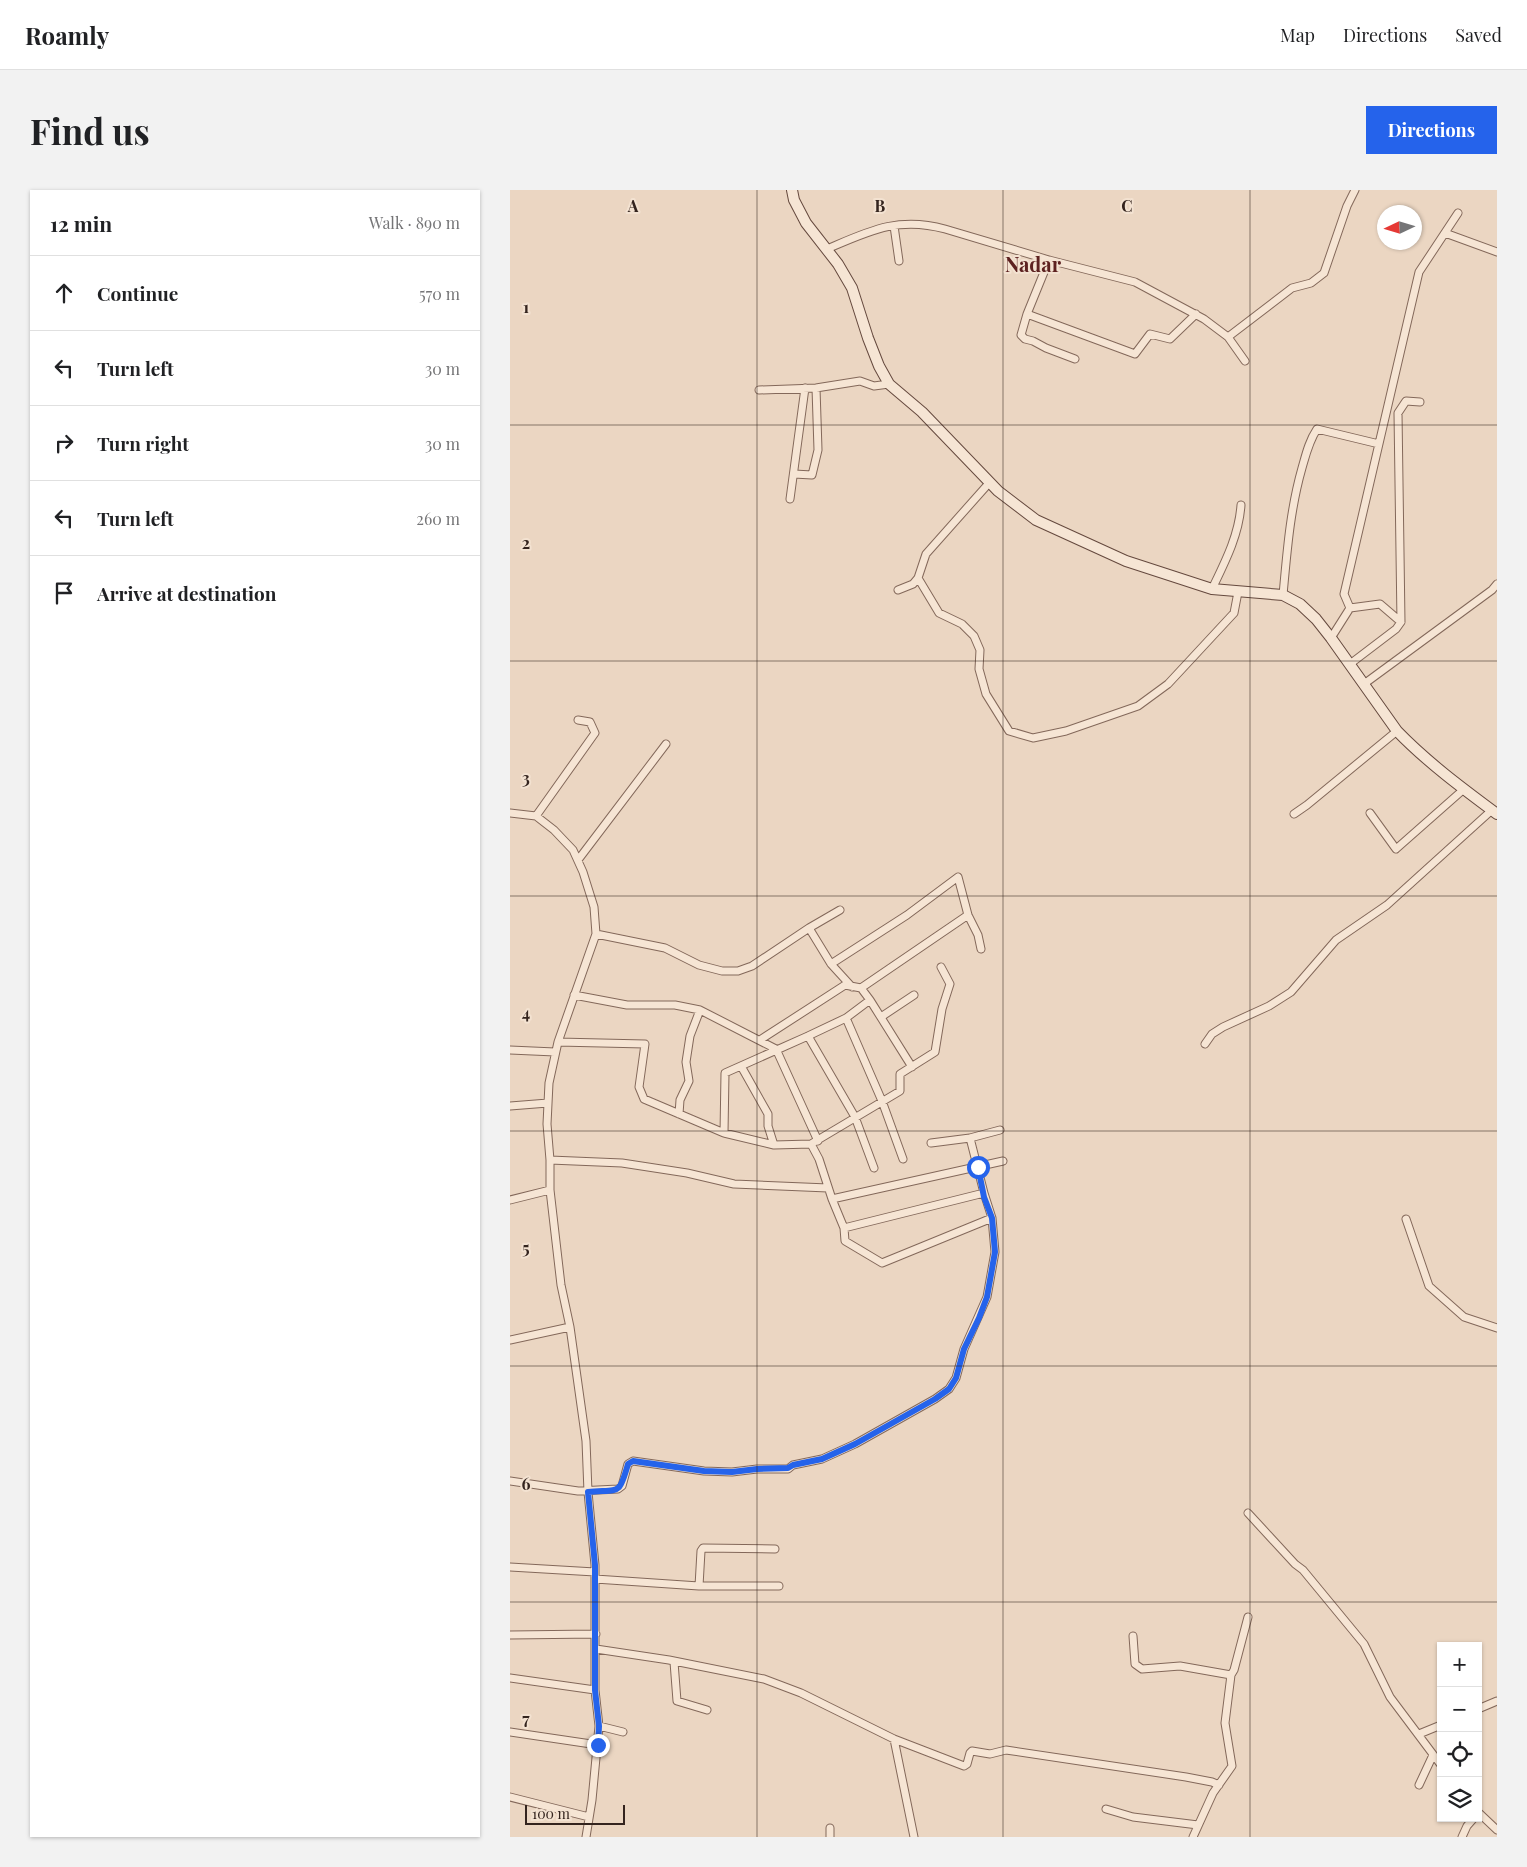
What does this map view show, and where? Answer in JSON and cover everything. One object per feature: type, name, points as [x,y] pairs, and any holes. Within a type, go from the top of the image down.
[{"type":"main road","points":[[792,190],[794,200],[806,223],[838,264],[852,288],[874,352],[889,384],[922,412],[998,491],[1036,520],[1126,561],[1212,589],[1283,595],[1300,604],[1316,619],[1331,638],[1397,731],[1464,789],[1494,812]]},
{"type":"street","points":[[1228,338],[1292,288],[1311,283],[1324,273],[1347,206],[1355,190]]},
{"type":"street","points":[[1350,608],[1344,594],[1419,272],[1458,213]]},
{"type":"street","points":[[827,250],[880,228],[910,223],[930,225],[1049,260],[1135,282],[1196,314],[1228,338],[1245,361]]},
{"type":"street","points":[[894,226],[899,261]]},
{"type":"street","points":[[1445,233],[1497,252]]},
{"type":"street","points":[[1049,260],[1027,314],[1021,335],[1046,348],[1075,359]]},
{"type":"street","points":[[1027,314],[1135,354],[1150,334],[1170,339],[1196,314]]},
{"type":"street","points":[[759,390],[816,388],[860,381],[874,386],[889,384]]},
{"type":"street","points":[[790,499],[805,388]]},
{"type":"street","points":[[794,474],[812,475],[818,450],[816,388]]},
{"type":"street","points":[[1350,664],[1396,629],[1401,622],[1398,413],[1406,401],[1420,402]]},
{"type":"street","points":[[1283,595],[1288,533],[1297,484],[1310,439],[1317,429],[1378,444]]},
{"type":"street","points":[[898,590],[913,584],[918,578],[926,554],[990,482]]},
{"type":"street","points":[[1212,589],[1226,561],[1240,520],[1241,505]]},
{"type":"street","points":[[918,578],[939,612],[962,624],[974,636],[980,650],[980,669],[986,694],[1009,731],[1033,738],[1066,731],[1138,706],[1168,684],[1234,613],[1238,592]]},
{"type":"street","points":[[1364,684],[1492,590],[1497,584]]},
{"type":"street","points":[[1350,608],[1380,604],[1401,622]]},
{"type":"street","points":[[1331,638],[1350,608]]},
{"type":"street","points":[[536,816],[595,733],[590,722],[578,720]]},
{"type":"street","points":[[1294,814],[1307,806],[1397,731]]},
{"type":"street","points":[[578,860],[666,744]]},
{"type":"street","points":[[1370,813],[1396,849],[1464,789]]},
{"type":"street","points":[[1204,1044],[1212,1034],[1269,1006],[1291,992],[1336,940],[1388,906],[1494,812]]},
{"type":"street","points":[[510,813],[536,816],[554,830],[573,850],[594,907],[596,934],[555,1052],[549,1083],[547,1124],[550,1190],[561,1284],[570,1327],[586,1441],[595,1576],[595,1690],[599,1726],[586,1837]]},
{"type":"street","points":[[831,964],[907,915],[958,876],[968,914],[978,935],[980,949]]},
{"type":"street","points":[[596,934],[665,948],[709,969],[738,971],[752,966],[840,910]]},
{"type":"street","points":[[760,1040],[845,985],[861,988],[968,914]]},
{"type":"street","points":[[809,928],[831,964],[852,987]]},
{"type":"street","points":[[558,1042],[645,1044],[639,1087],[644,1099],[724,1133],[774,1145],[815,1142],[900,1091],[900,1074],[935,1052],[942,1009],[950,984],[941,966]]},
{"type":"street","points":[[861,988],[912,1067]]},
{"type":"street","points":[[574,995],[627,1005],[675,1005],[700,1010],[776,1049],[815,1142],[828,1188],[844,1228],[845,1242],[882,1263],[992,1218]]},
{"type":"street","points":[[881,1017],[914,995]]},
{"type":"street","points":[[724,1133],[725,1073],[846,1018],[870,1000]]},
{"type":"street","points":[[679,1114],[680,1100],[689,1081],[686,1062],[690,1036],[700,1010]]},
{"type":"street","points":[[846,1018],[882,1101],[903,1159]]},
{"type":"street","points":[[808,1036],[855,1117],[874,1168]]},
{"type":"street","points":[[510,1050],[555,1052]]},
{"type":"street","points":[[741,1066],[768,1114],[768,1126],[774,1145]]},
{"type":"street","points":[[510,1106],[548,1104]]},
{"type":"street","points":[[931,1143],[970,1138],[1000,1130]]},
{"type":"street","points":[[510,1481],[588,1492],[618,1489],[622,1486],[628,1464],[633,1461],[704,1471],[732,1472],[788,1468],[793,1465],[822,1459],[855,1444],[935,1399],[949,1389],[956,1378],[964,1349],[987,1297],[995,1252],[992,1218],[970,1138]]},
{"type":"street","points":[[550,1160],[622,1163],[688,1173],[734,1184],[828,1188]]},
{"type":"street","points":[[832,1199],[1003,1161]]},
{"type":"street","points":[[510,1200],[550,1190]]},
{"type":"street","points":[[844,1228],[984,1193]]},
{"type":"street","points":[[1406,1219],[1429,1286],[1464,1317],[1497,1328]]},
{"type":"street","points":[[510,1340],[570,1327]]},
{"type":"street","points":[[1248,1513],[1295,1564],[1303,1570],[1364,1644],[1390,1697],[1437,1760]]},
{"type":"street","points":[[699,1586],[701,1551],[703,1548],[775,1550]]},
{"type":"street","points":[[510,1567],[699,1586],[779,1586]]},
{"type":"street","points":[[1193,1837],[1213,1793],[1232,1766],[1225,1723],[1231,1675],[1248,1617]]},
{"type":"street","points":[[510,1635],[596,1634]]},
{"type":"street","points":[[1133,1636],[1135,1664],[1142,1669],[1180,1666],[1231,1675]]},
{"type":"street","points":[[596,1649],[764,1679],[801,1693],[894,1739],[964,1766],[968,1764],[972,1751],[990,1754],[1006,1750],[1186,1777],[1219,1785]]},
{"type":"street","points":[[674,1662],[676,1701],[707,1710]]},
{"type":"street","points":[[510,1678],[595,1690]]},
{"type":"street","points":[[1482,1707],[1497,1701]]},
{"type":"street","points":[[599,1726],[623,1732]]},
{"type":"street","points":[[1419,1734],[1437,1727]]},
{"type":"street","points":[[510,1732],[598,1745]]},
{"type":"street","points":[[894,1739],[914,1837]]},
{"type":"street","points":[[1419,1785],[1433,1755]]},
{"type":"street","points":[[510,1797],[589,1817]]},
{"type":"street","points":[[1106,1809],[1133,1817],[1198,1825]]},
{"type":"street","points":[[1482,1818],[1497,1830]]},
{"type":"street","points":[[1462,1837],[1470,1822]]},
{"type":"street","points":[[830,1828],[830,1837]]},
{"type":"district","name":"Nadar","points":[[1033,265]]},
{"type":"route","points":[[598,1745],[599,1726],[595,1690],[595,1565],[588,1492],[618,1489],[622,1486],[628,1464],[633,1461],[704,1471],[732,1472],[788,1468],[793,1465],[822,1459],[855,1444],[935,1399],[949,1389],[956,1378],[964,1349],[987,1297],[995,1252],[992,1218],[984,1197],[978,1167]]}]
